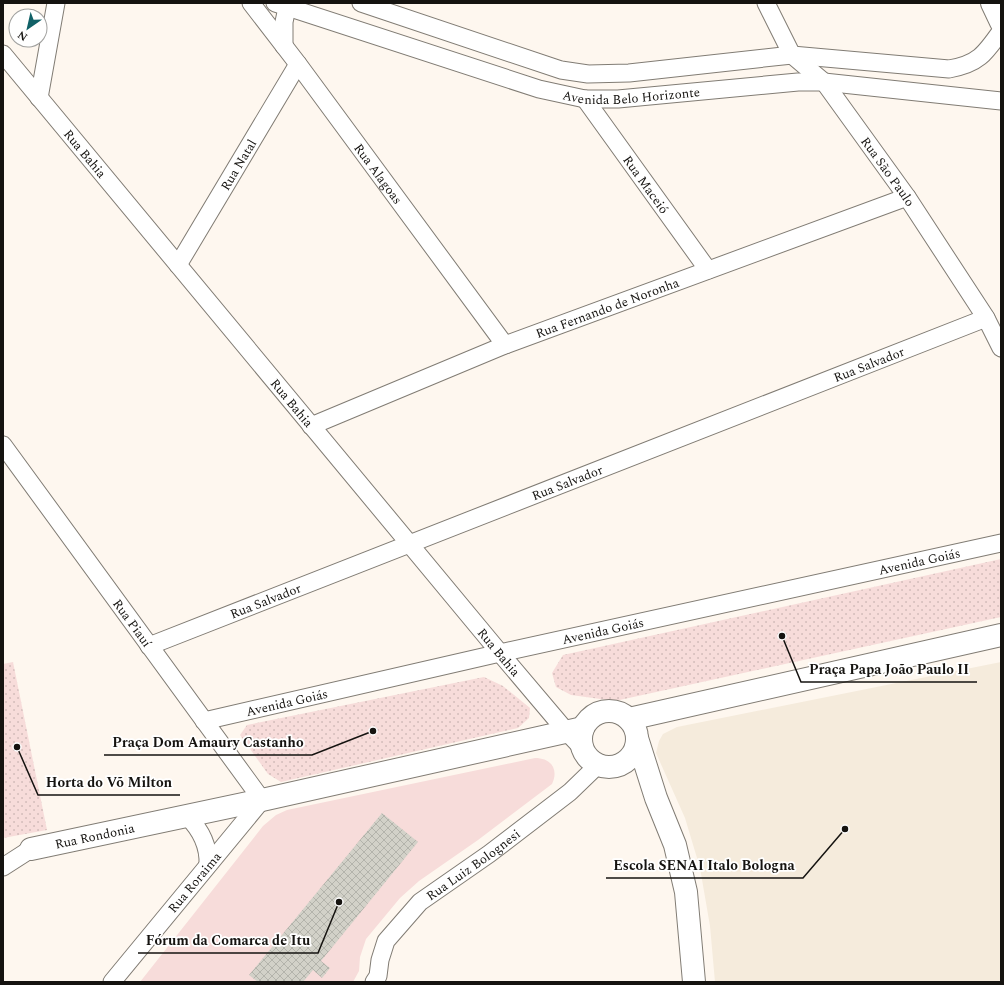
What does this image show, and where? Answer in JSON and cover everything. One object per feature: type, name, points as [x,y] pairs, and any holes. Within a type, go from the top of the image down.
[{"type":"street","points":[[40,98],[56,3]]},
{"type":"street","name":"Rua Alagoas","points":[[251,3],[298,64],[505,346]]},
{"type":"street","name":"Avenida Belo Horizonte","points":[[361,3],[561,70],[588,74],[612,73],[792,55],[949,69],[974,62],[985,54],[998,15]]},
{"type":"street","name":"Rua São Paulo","points":[[766,3],[792,55],[824,82],[907,197],[986,318],[1001,348]]},
{"type":"street","points":[[283,4],[284,46]]},
{"type":"street","name":"Avenida Belo Horizonte","points":[[283,4],[558,93],[585,99],[618,99],[798,82],[824,82],[1001,101]]},
{"type":"street","name":"Rua Bahia","points":[[3,54],[500,653],[574,730]]},
{"type":"street","name":"Rua Natal","points":[[178,265],[298,64]]},
{"type":"street","points":[[558,93],[561,70]]},
{"type":"street","points":[[612,73],[618,99]]},
{"type":"street","name":"Rua Maceió","points":[[585,99],[708,270]]},
{"type":"street","name":"Rua Fernando de Noronha","points":[[311,426],[505,346],[907,197]]},
{"type":"street","name":"Rua Salvador","points":[[149,646],[986,318]]},
{"type":"street","name":"Rua Piauí","points":[[3,445],[262,800]]},
{"type":"street","name":"Avenida Goiás","points":[[204,721],[500,653],[1001,543]]},
{"type":"street","points":[[629,718],[1001,635]]},
{"type":"street","points":[[187,816],[531,738],[574,730],[589,719],[604,712],[620,712],[629,718],[635,728],[656,798],[675,845],[686,892],[694,982]]},
{"type":"street","points":[[574,730],[595,760],[620,764],[629,758],[636,749],[638,738]]},
{"type":"street","points":[[531,738],[557,743],[637,778],[648,787],[656,798]]},
{"type":"street","name":"Rua Luiz Bolognesi","points":[[374,982],[378,976],[380,960],[386,941],[420,902],[432,891],[489,854],[570,792],[595,760]]},
{"type":"street","name":"Rua Roraima","points":[[112,982],[262,800]]},
{"type":"street","points":[[187,816],[196,825],[204,838],[209,853],[208,865]]},
{"type":"street","name":"Rua Rondonia","points":[[3,854],[187,816]]},
{"type":"street","points":[[3,867],[31,849]]},
{"type":"shaded area","points":[[1001,559],[1001,617],[615,701],[571,695],[556,687],[552,673],[563,655]]},
{"type":"shaded area","points":[[13,662],[47,830],[3,838],[3,664]]},
{"type":"shaded area","points":[[1001,662],[1001,982],[715,982],[710,926],[700,868],[685,818],[656,753],[659,741],[663,734],[677,727]]},
{"type":"shaded area","points":[[484,677],[503,686],[530,708],[529,718],[518,728],[281,782],[268,774],[240,735],[247,725]]},
{"type":"shaded area","points":[[535,758],[545,760],[552,765],[555,774],[552,784],[478,840],[419,881],[400,898],[366,939],[360,957],[359,971],[353,982],[140,982],[263,826],[276,815],[287,810]]},
{"type":"building","points":[[382,813],[418,842],[321,961],[330,968],[322,978],[313,970],[303,982],[258,982],[249,975]]},
{"type":"place","name":"Praça Papa João Paulo II","points":[[782,636]]},
{"type":"place","name":"Praça Dom Amaury Castanho","points":[[373,731]]},
{"type":"place","name":"Horta do Võ Milton","points":[[17,747]]},
{"type":"place","name":"Escola SENAI Italo Bologna","points":[[845,829]]},
{"type":"place","name":"Fórum da Comarca de Itu","points":[[339,902]]}]
